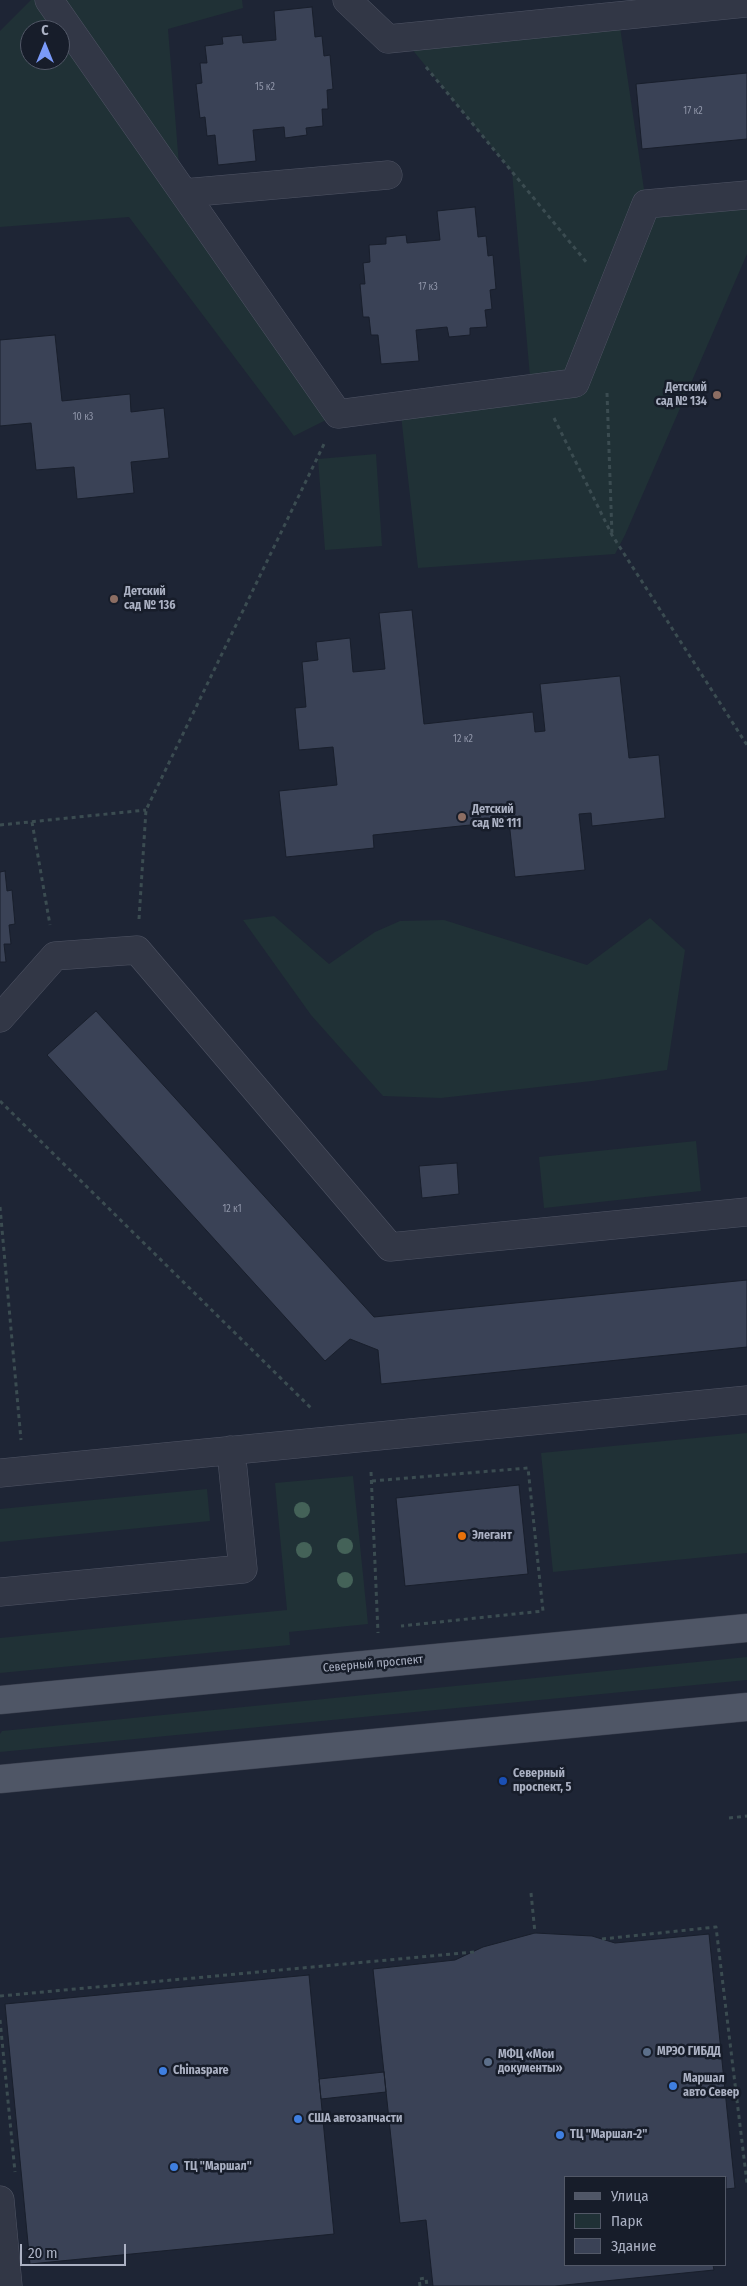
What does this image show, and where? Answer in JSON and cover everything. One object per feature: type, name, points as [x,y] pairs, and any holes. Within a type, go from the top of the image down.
[{"type":"main road","name":"Северный проспект","points":[[0,1700],[747,1628]]},
{"type":"main road","points":[[0,1779],[747,1706]]},
{"type":"street","points":[[49,0],[338,414],[575,383],[646,204],[747,195]]},
{"type":"street","points":[[347,0],[388,39],[747,3]]},
{"type":"street","points":[[184,193],[388,175]]},
{"type":"street","points":[[0,1018],[55,956],[137,950],[390,1247],[747,1212]]},
{"type":"street","points":[[12,1471],[747,1400]]},
{"type":"street","points":[[0,1592],[244,1569],[231,1450]]},
{"type":"street","points":[[0,2200],[8,2286]]},
{"type":"path","points":[[402,38],[596,274],[604,310]]},
{"type":"path","points":[[538,387],[612,534],[747,744]]},
{"type":"path","points":[[607,388],[612,534]]},
{"type":"path","points":[[137,950],[146,810],[338,414]]},
{"type":"path","points":[[0,825],[146,810]]},
{"type":"path","points":[[32,822],[55,956]]},
{"type":"path","points":[[0,1101],[314,1410]]},
{"type":"path","points":[[0,1207],[12,1471]]},
{"type":"path","points":[[372,1481],[528,1468],[544,1611],[398,1627]]},
{"type":"path","points":[[371,1472],[379,1636]]},
{"type":"path","points":[[378,1629],[388,1628]]},
{"type":"path","points":[[729,1818],[747,1816]]},
{"type":"path","points":[[531,1893],[535,1933]]},
{"type":"path","points":[[602,1939],[716,1927],[747,2183]]},
{"type":"path","points":[[0,1996],[474,1952]]},
{"type":"path","points":[[0,2020],[15,2175]]},
{"type":"path","points":[[420,2286],[419,2279],[426,2278],[427,2286]]},
{"type":"green space","points":[[31,0],[242,0],[243,8],[168,29],[181,189],[338,414],[294,436],[129,217],[0,227],[0,31]]},
{"type":"green space","points":[[620,27],[646,203],[747,195],[747,254],[625,535],[615,554],[418,568],[400,406],[531,388],[512,172],[402,37]]},
{"type":"green space","points":[[376,454],[382,546],[325,550],[318,459]]},
{"type":"green space","points":[[274,916],[329,964],[375,932],[400,921],[444,920],[587,965],[650,918],[685,950],[667,1070],[592,1081],[441,1098],[383,1096],[311,1015],[243,920]]},
{"type":"green space","points":[[696,1141],[701,1191],[544,1208],[539,1157]]},
{"type":"green space","points":[[747,1433],[747,1553],[553,1572],[541,1453]]},
{"type":"green space","points":[[353,1476],[368,1624],[289,1632],[290,1645],[0,1673],[0,1638],[287,1610],[275,1483]]},
{"type":"green space","points":[[207,1489],[210,1521],[0,1542],[0,1509]]},
{"type":"green space","points":[[747,1657],[747,1680],[0,1752],[0,1734],[2,1731]]},
{"type":"building","points":[[312,7],[315,37],[322,36],[324,56],[330,55],[333,89],[327,90],[328,109],[322,109],[323,126],[306,128],[307,135],[285,138],[284,127],[253,130],[256,161],[218,165],[215,135],[207,136],[205,117],[200,118],[196,84],[202,83],[200,63],[207,63],[205,46],[223,44],[222,37],[242,35],[243,43],[276,40],[274,11]]},
{"type":"building","points":[[747,73],[747,139],[642,149],[636,84]]},
{"type":"building","points":[[475,207],[478,237],[486,236],[488,256],[493,255],[496,289],[490,290],[492,309],[485,310],[487,327],[470,328],[470,335],[449,337],[447,327],[416,330],[419,361],[381,364],[378,335],[371,335],[369,317],[363,317],[360,284],[365,284],[363,263],[370,262],[369,245],[386,244],[386,237],[406,235],[407,243],[440,240],[437,211]]},
{"type":"building","points":[[55,335],[62,401],[130,394],[131,412],[164,408],[169,458],[131,462],[134,493],[77,499],[74,467],[36,470],[31,423],[0,426],[0,340]]},
{"type":"building","points":[[412,610],[424,724],[533,712],[535,732],[545,731],[540,684],[620,676],[629,758],[659,755],[665,818],[592,826],[591,813],[579,814],[585,870],[515,877],[509,821],[373,835],[374,848],[286,857],[279,791],[337,785],[333,747],[299,750],[295,708],[306,707],[302,662],[318,660],[316,642],[350,638],[353,672],[385,669],[379,613]]},
{"type":"building","points":[[5,871],[7,891],[12,890],[15,924],[9,925],[11,944],[4,944],[6,962],[0,962],[0,872]]},
{"type":"building","points":[[96,1011],[374,1317],[747,1280],[747,1347],[381,1384],[378,1350],[350,1339],[325,1361],[47,1055]]},
{"type":"building","points":[[457,1163],[459,1194],[422,1198],[419,1166]]},
{"type":"building","name":"Элегант","points":[[519,1485],[528,1574],[405,1586],[396,1498]]},
{"type":"building","name":"ТЦ \"Маршал-2\"","points":[[535,1933],[592,1936],[615,1943],[709,1934],[735,2188],[727,2189],[727,2176],[564,2176],[564,2266],[713,2266],[714,2270],[555,2286],[433,2286],[426,2220],[400,2223],[373,1969],[455,1960],[483,1947]]},
{"type":"building","name":"ТЦ \"Маршал\"","points":[[309,1975],[334,2234],[30,2264],[5,2004]]},
{"type":"building","points":[[384,2072],[386,2092],[321,2099],[319,2079]]},
{"type":"place","name":"Детский сад № 134","points":[[717,395]]},
{"type":"place","name":"Детский сад № 136","points":[[114,599]]},
{"type":"place","name":"Детский сад № 111","points":[[462,817]]},
{"type":"place","name":"Элегант","points":[[462,1536]]},
{"type":"place","name":"Северный проспект, 5","points":[[503,1781]]},
{"type":"place","name":"МРЭО ГИБДД","points":[[647,2052]]},
{"type":"place","name":"МФЦ «Мои документы»","points":[[488,2062]]},
{"type":"place","name":"Chinaspare","points":[[163,2071]]},
{"type":"place","name":"Маршал авто Север","points":[[673,2086]]},
{"type":"place","name":"США автозапчасти","points":[[298,2119]]},
{"type":"place","name":"ТЦ \"Маршал-2\"","points":[[560,2135]]},
{"type":"place","name":"ТЦ \"Маршал\"","points":[[174,2167]]}]
